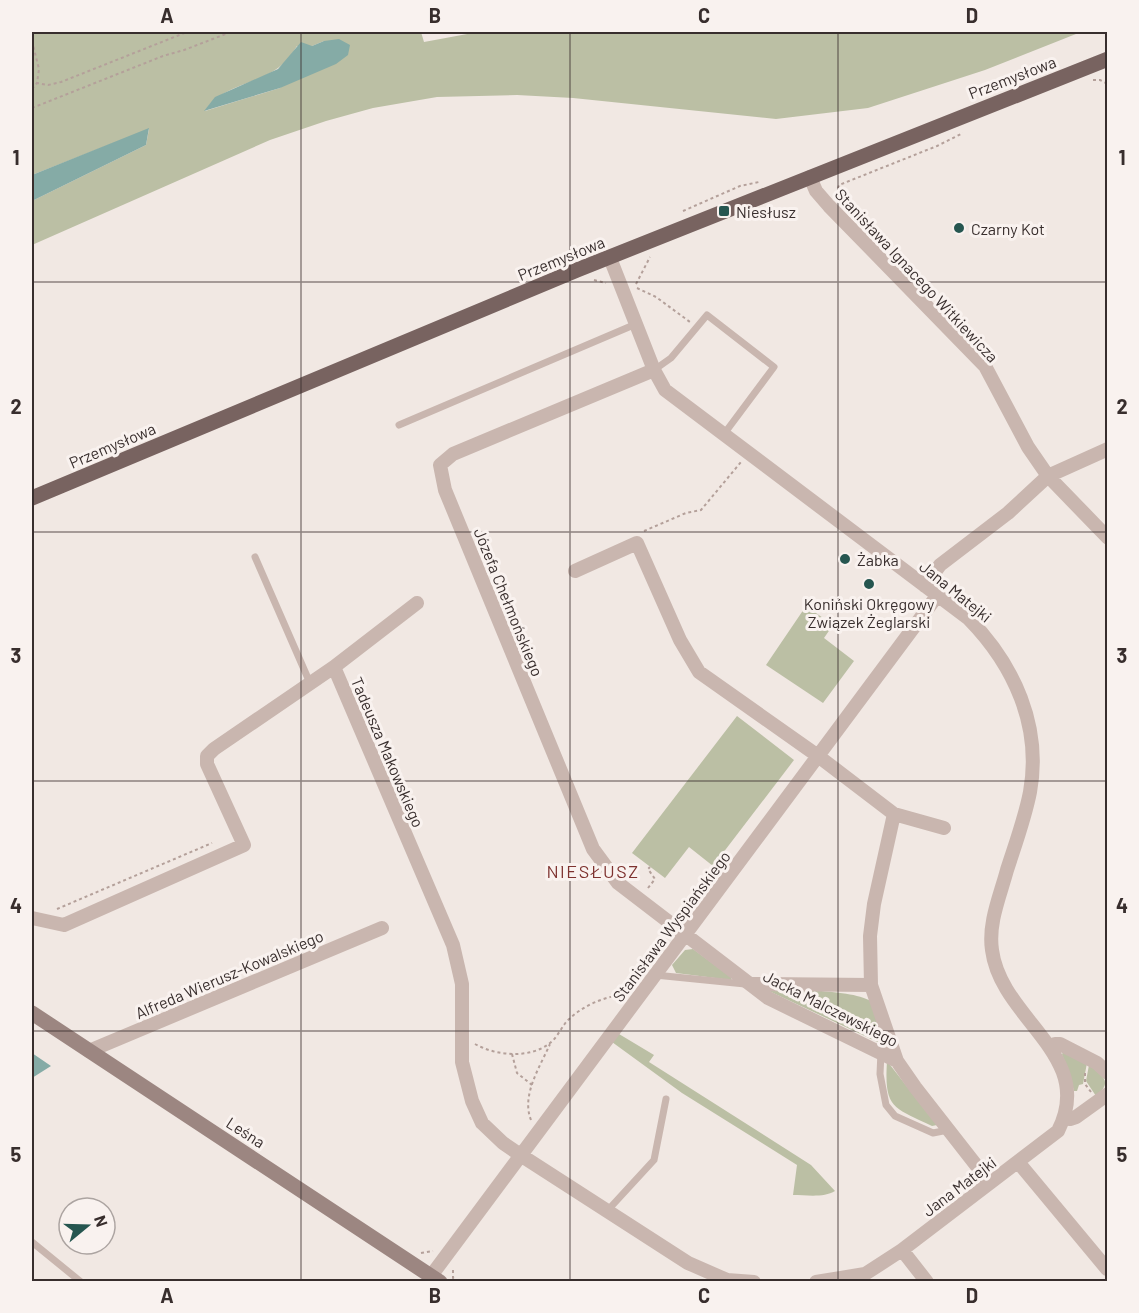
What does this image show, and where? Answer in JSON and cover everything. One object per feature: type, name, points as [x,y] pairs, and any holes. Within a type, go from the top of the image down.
[{"type":"main road","name":"Przemysłowa","points":[[32,498],[610,258],[1107,59]]},
{"type":"street","name":"Stanisława Ignacego Witkiewicza","points":[[810,177],[816,191],[829,206],[985,366],[1028,447],[1048,476],[1107,538]]},
{"type":"street","name":"Jana Matejki","points":[[610,258],[654,370],[665,390],[962,614],[988,639],[1005,663],[1027,714],[1032,741],[1030,792],[991,927],[992,952],[1013,1000],[1059,1060],[1066,1081],[1068,1101],[1065,1118],[1058,1131],[863,1278],[816,1281]]},
{"type":"street","name":"Józefa Chełmońskiego","points":[[654,370],[453,454],[441,465],[445,490],[593,849],[618,883],[685,935]]},
{"type":"street","points":[[925,586],[940,565],[1008,513],[1048,476],[1107,449]]},
{"type":"street","points":[[575,571],[637,543],[680,640],[699,672],[818,756],[894,814],[944,828]]},
{"type":"street","name":"Stanisława Wyspiańskiego","points":[[435,1279],[655,975],[937,596]]},
{"type":"street","points":[[334,667],[417,603]]},
{"type":"street","name":"Tadeusza Makowskiego","points":[[32,918],[64,925],[244,845],[207,764],[207,756],[334,667],[453,945],[462,984],[462,1062],[472,1101],[482,1123],[503,1143],[522,1156]]},
{"type":"street","name":"Jacka Malczewskiego","points":[[894,814],[874,904],[870,936],[871,985],[897,1061],[990,1183]]},
{"type":"street","name":"Alfreda Wierusz-Kowalskiego","points":[[89,1051],[382,928]]},
{"type":"street","name":"Jacka Malczewskiego","points":[[685,935],[768,998],[897,1061]]},
{"type":"street","name":"Jacka Malczewskiego","points":[[750,984],[871,985]]},
{"type":"street","name":"Leśna","points":[[32,1013],[435,1279]]},
{"type":"street","points":[[1050,1046],[1060,1044],[1098,1063],[1107,1073]]},
{"type":"street","name":"Jana Matejki","points":[[1065,1118],[1076,1117],[1101,1095]]},
{"type":"street","points":[[522,1156],[688,1263],[727,1281],[754,1281]]},
{"type":"street","points":[[1018,1162],[1107,1269]]},
{"type":"street","points":[[902,1250],[927,1281]]},
{"type":"lane","points":[[654,370],[671,357],[707,315],[774,367],[724,434]]},
{"type":"lane","points":[[399,425],[636,324]]},
{"type":"lane","points":[[255,557],[310,683]]},
{"type":"lane","points":[[655,975],[750,984]]},
{"type":"lane","points":[[880,1052],[880,1074],[886,1105],[895,1116],[933,1133],[948,1130]]},
{"type":"lane","points":[[608,1210],[654,1160],[666,1099]]},
{"type":"lane","points":[[32,1242],[81,1281]]},
{"type":"path","points":[[37,83],[48,85],[61,82],[187,32]]},
{"type":"path","points":[[32,108],[163,56],[231,32]]},
{"type":"path","points":[[32,41],[39,69],[37,83],[32,89]]},
{"type":"path","points":[[1090,80],[1107,84]]},
{"type":"path","points":[[837,198],[835,192],[839,185],[937,146],[967,131]]},
{"type":"path","points":[[650,257],[634,286],[656,297],[697,327]]},
{"type":"path","points":[[591,279],[607,283],[611,288]]},
{"type":"path","points":[[637,543],[638,534],[686,513],[701,510],[743,460]]},
{"type":"path","points":[[48,913],[219,840]]},
{"type":"path","points":[[639,899],[655,879],[648,869],[650,867]]},
{"type":"path","points":[[534,1126],[528,1112],[532,1085],[550,1044],[566,1022],[590,1004],[621,994],[632,993]]},
{"type":"path","points":[[468,1040],[483,1049],[512,1054],[536,1050],[550,1044]]},
{"type":"path","points":[[512,1054],[518,1073],[532,1085]]},
{"type":"path","points":[[1088,1064],[1084,1074],[1085,1084],[1101,1095]]},
{"type":"green space","points":[[32,32],[421,32],[424,42],[478,32],[1081,32],[985,70],[868,108],[776,119],[573,98],[517,95],[437,97],[373,108],[270,140],[32,245],[32,201],[146,145],[149,129],[32,175]],"holes":[[[324,41],[280,88],[205,111],[212,102],[230,90],[278,68],[297,46],[312,46]]]},
{"type":"green space","points":[[806,606],[833,625],[824,638],[854,661],[823,703],[766,665]]},
{"type":"green space","points":[[737,716],[794,760],[713,866],[689,847],[665,878],[632,853]]},
{"type":"green space","points":[[693,949],[731,977],[731,980],[676,973],[672,965],[685,950]]},
{"type":"green space","points":[[769,989],[842,993],[868,1000],[877,1009],[886,1046],[771,992]]},
{"type":"green space","points":[[619,1034],[654,1055],[649,1062],[811,1165],[835,1191],[820,1195],[793,1195],[797,1165],[682,1093],[612,1042]]},
{"type":"green space","points":[[1063,1051],[1087,1063],[1083,1084],[1079,1085],[1077,1091],[1074,1091],[1062,1055]]},
{"type":"green space","points":[[887,1061],[937,1125],[932,1126],[919,1120],[900,1110],[894,1104],[887,1089]]},
{"type":"green space","points":[[1089,1065],[1102,1076],[1105,1082],[1096,1096],[1086,1081]]},
{"type":"water","points":[[339,39],[350,45],[348,55],[336,64],[280,88],[204,111],[215,97],[278,69],[301,42],[312,46],[324,41]]},
{"type":"water","points":[[149,128],[146,145],[32,201],[32,175]]},
{"type":"water","points":[[32,1053],[51,1066],[32,1078]]},
{"type":"place","name":"Niesłusz","points":[[724,211]]},
{"type":"place","name":"Czarny Kot","points":[[959,228]]},
{"type":"place","name":"Żabka","points":[[845,559]]},
{"type":"place","name":"Koniński Okręgowy Związek Żeglarski","points":[[869,584]]},
{"type":"district","name":"NIESŁUSZ","points":[[593,871]]}]
